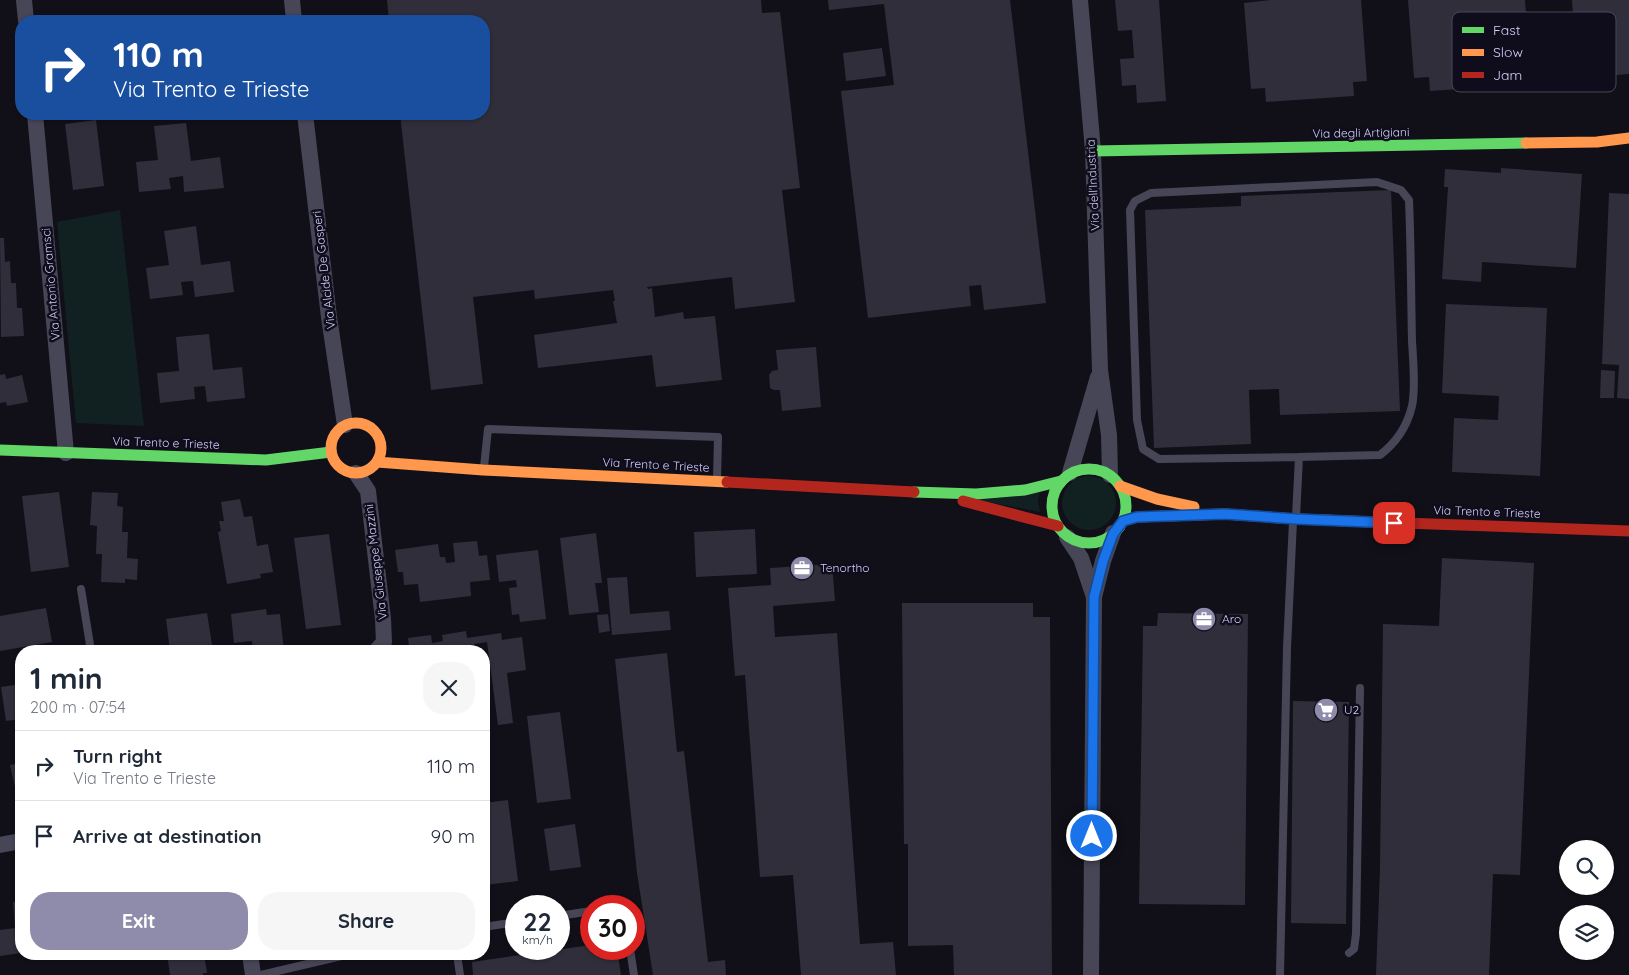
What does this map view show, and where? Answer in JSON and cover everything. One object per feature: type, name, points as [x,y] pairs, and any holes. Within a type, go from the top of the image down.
[{"type":"street","points":[[24,0],[25,15]]},
{"type":"street","points":[[292,0],[293,15]]},
{"type":"street","name":"Via dell'Industria","points":[[1080,0],[1093,151],[1100,370],[1115,480]]},
{"type":"street","name":"Via Antonio Gramsci","points":[[36,120],[66,454]]},
{"type":"street","name":"Via Alcide De Gasperi","points":[[306,120],[329,317],[345,425]]},
{"type":"street","name":"Via degli Artigiani","points":[[1093,151],[1597,142],[1629,138]]},
{"type":"street","name":"Via dell'Industria","points":[[1065,477],[1100,370]]},
{"type":"street","points":[[361,424],[369,426],[375,432],[381,446],[377,462],[371,468],[356,473],[342,469],[337,465],[331,452],[331,444],[334,436],[345,425],[361,424]]},
{"type":"street","name":"Via Trento e Trieste","points":[[0,450],[66,454],[266,460],[331,452]]},
{"type":"street","name":"Via Trento e Trieste","points":[[377,462],[483,470],[976,494],[1025,490],[1065,477],[1083,468],[1097,469],[1115,480],[1157,499],[1225,514]]},
{"type":"street","name":"Via Giuseppe Mazzini","points":[[356,473],[368,490],[382,609],[384,642],[381,645]]},
{"type":"street","points":[[1065,477],[1052,495],[1051,511],[1080,558],[1094,597]]},
{"type":"street","points":[[1091,975],[1094,597],[1103,561],[1118,527],[1126,502],[1115,480]]},
{"type":"street","name":"Via Trento e Trieste","points":[[933,493],[1063,531],[1079,542],[1091,543],[1103,540],[1118,527],[1137,517],[1225,514],[1295,519],[1629,531]]},
{"type":"street","points":[[0,845],[15,842]]},
{"type":"street","points":[[251,960],[253,975]]},
{"type":"lane","points":[[1377,182],[1401,190],[1409,200],[1413,403],[1405,427],[1394,443],[1380,455],[1299,458],[1159,459],[1143,448],[1138,420],[1130,210],[1135,201],[1151,193],[1377,182]]},
{"type":"lane","points":[[483,470],[488,429],[718,437],[716,482]]},
{"type":"lane","points":[[1280,975],[1287,648],[1299,458]]},
{"type":"lane","points":[[81,589],[90,645]]},
{"type":"lane","points":[[1349,953],[1354,949],[1356,934],[1360,688]]},
{"type":"lane","points":[[490,926],[505,924]]},
{"type":"lane","points":[[261,975],[325,960]]},
{"type":"lane","points":[[458,960],[460,975]]},
{"type":"lane","points":[[632,960],[634,975]]},
{"type":"shaded area","points":[[120,210],[144,426],[76,423],[57,222]]},
{"type":"shaded area","points":[[1089,476],[1099,478],[1108,484],[1114,493],[1116,503],[1114,513],[1108,522],[1099,528],[1089,530],[1079,528],[1070,522],[1064,513],[1062,503],[1064,493],[1070,484],[1079,478]]},
{"type":"shaded area","points":[[1040,491],[1038,501],[1040,512],[974,499]]},
{"type":"building","points":[[387,0],[761,0],[762,13],[780,12],[800,188],[782,190],[795,302],[735,309],[732,277],[647,287],[648,289],[652,288],[655,317],[683,312],[684,319],[715,316],[722,380],[656,387],[652,355],[538,368],[534,335],[617,323],[613,290],[535,299],[534,290],[473,297],[483,384],[431,390],[401,120],[490,120],[490,15],[388,15]]},
{"type":"building","points":[[828,0],[1010,0],[1046,303],[984,310],[981,285],[969,286],[971,306],[868,318],[841,91],[894,85],[884,4],[829,10]]},
{"type":"building","points":[[1115,0],[1159,0],[1166,101],[1137,103],[1136,85],[1122,86],[1120,59],[1134,58],[1132,30],[1118,31]]},
{"type":"building","points":[[1271,0],[1361,0],[1367,81],[1353,82],[1354,96],[1266,102],[1265,88],[1251,89],[1244,3]]},
{"type":"building","points":[[1408,0],[1525,0],[1526,12],[1452,12],[1452,90],[1430,91],[1429,77],[1414,78]]},
{"type":"building","points":[[1572,0],[1629,0],[1629,74],[1616,75],[1616,12],[1573,12]]},
{"type":"building","points":[[882,48],[886,76],[846,81],[843,53]]},
{"type":"building","points":[[96,120],[104,186],[73,190],[65,124]]},
{"type":"building","points":[[186,123],[191,161],[220,157],[224,188],[184,192],[183,176],[169,178],[171,189],[139,192],[136,162],[158,160],[154,126]]},
{"type":"building","points":[[1501,168],[1582,174],[1576,268],[1482,262],[1481,282],[1442,279],[1448,187],[1444,187],[1445,169],[1501,173]]},
{"type":"building","points":[[1391,190],[1400,411],[1280,415],[1279,389],[1249,390],[1251,444],[1154,448],[1145,210],[1241,206],[1241,196]]},
{"type":"building","points":[[1609,193],[1629,194],[1629,399],[1617,398],[1619,365],[1602,364]]},
{"type":"building","points":[[196,226],[201,265],[230,261],[234,292],[195,297],[193,281],[181,282],[183,295],[150,299],[146,268],[169,265],[164,231]]},
{"type":"building","points":[[0,238],[4,238],[5,262],[10,261],[11,283],[16,283],[17,308],[22,308],[24,336],[1,337]]},
{"type":"building","points":[[1446,304],[1547,308],[1540,476],[1452,472],[1454,418],[1498,420],[1499,396],[1442,393]]},
{"type":"building","points":[[209,334],[213,370],[242,367],[245,398],[207,402],[205,386],[194,387],[195,399],[160,403],[157,373],[179,371],[176,337]]},
{"type":"building","points":[[816,347],[821,407],[782,411],[780,390],[770,388],[769,375],[772,371],[778,370],[776,350]]},
{"type":"building","points":[[1601,370],[1615,371],[1614,398],[1600,398]]},
{"type":"building","points":[[5,374],[6,379],[22,375],[28,402],[7,406],[6,402],[0,403],[0,375]]},
{"type":"building","points":[[59,492],[69,567],[31,572],[22,496]]},
{"type":"building","points":[[92,492],[118,493],[117,506],[123,507],[122,532],[128,532],[127,558],[138,559],[137,580],[125,579],[125,583],[101,582],[102,554],[96,554],[97,526],[90,525]]},
{"type":"building","points":[[240,499],[244,517],[252,516],[257,546],[268,544],[273,572],[260,574],[261,578],[227,584],[218,532],[221,531],[219,521],[224,521],[221,502]]},
{"type":"building","points":[[755,529],[757,574],[696,577],[694,532]]},
{"type":"building","points":[[596,533],[602,583],[595,583],[599,612],[569,615],[560,538]]},
{"type":"building","points":[[329,534],[341,625],[306,629],[294,538]]},
{"type":"building","points":[[477,541],[479,556],[487,555],[490,580],[470,582],[471,596],[420,602],[418,584],[404,585],[403,572],[398,572],[395,550],[438,544],[440,557],[445,557],[446,563],[455,562],[453,543]]},
{"type":"building","points":[[538,550],[546,619],[520,622],[519,614],[512,615],[509,588],[517,587],[516,580],[499,582],[496,555]]},
{"type":"building","points":[[1442,558],[1534,563],[1520,875],[1493,874],[1489,975],[1376,975],[1380,869],[1383,624],[1439,626]]},
{"type":"building","points":[[832,564],[835,601],[773,606],[775,637],[837,633],[860,944],[893,942],[896,975],[801,975],[793,875],[760,877],[745,675],[735,676],[728,588],[771,585],[770,568]]},
{"type":"building","points":[[627,577],[630,614],[669,611],[671,630],[612,635],[607,578]]},
{"type":"building","points":[[902,603],[1033,603],[1033,617],[1050,617],[1052,975],[954,975],[953,945],[908,946],[908,844],[904,844]]},
{"type":"building","points":[[46,608],[52,642],[35,645],[15,645],[15,648],[0,651],[0,616]]},
{"type":"building","points":[[266,609],[267,615],[280,614],[283,645],[252,645],[252,641],[234,643],[231,614]]},
{"type":"building","points":[[207,613],[212,645],[169,645],[166,619]]},
{"type":"building","points":[[1158,613],[1248,614],[1245,905],[1139,904],[1143,626],[1157,626]]},
{"type":"building","points":[[608,614],[610,631],[599,633],[597,615]]},
{"type":"building","points":[[466,631],[467,638],[501,633],[502,640],[522,637],[526,670],[507,673],[513,723],[498,725],[490,665],[490,645],[487,645],[487,642],[474,645],[409,645],[408,638],[431,635],[432,643],[443,641],[442,635]]},
{"type":"building","points":[[667,653],[677,752],[684,751],[708,962],[725,960],[726,975],[653,975],[645,924],[645,895],[640,895],[637,873],[615,659]]},
{"type":"building","points":[[15,685],[15,720],[6,721],[1,687]]},
{"type":"building","points":[[1293,701],[1349,702],[1346,924],[1291,923]]},
{"type":"building","points":[[560,712],[571,799],[537,803],[527,716]]},
{"type":"building","points":[[15,764],[15,788],[10,765]]},
{"type":"building","points":[[508,800],[518,881],[490,884],[490,802]]},
{"type":"building","points":[[575,824],[581,867],[550,871],[544,829]]},
{"type":"building","points":[[13,902],[15,902],[15,928]]},
{"type":"building","points":[[15,928],[15,954],[0,956],[0,930]]},
{"type":"building","points":[[580,947],[580,960],[619,960],[621,975],[473,975],[472,962],[505,957],[505,960],[570,960],[570,948]]},
{"type":"building","points":[[168,960],[205,960],[207,973],[203,973],[203,975],[170,975]]},
{"type":"traffic: fast","points":[[1093,151],[1526,143]]},
{"type":"traffic: fast","points":[[0,450],[266,460],[331,452]]},
{"type":"traffic: fast","points":[[1089,469],[1110,475],[1120,485],[1126,506],[1120,527],[1110,537],[1089,543],[1068,537],[1058,527],[1052,506],[1058,485],[1068,475],[1089,469]]},
{"type":"traffic: fast","points":[[914,492],[976,494],[1025,490],[1061,481]]},
{"type":"traffic: slow","points":[[1526,143],[1597,142],[1629,138]]},
{"type":"traffic: slow","points":[[351,423],[361,423],[374,430],[381,443],[381,448],[381,453],[374,466],[361,473],[351,473],[342,469],[335,462],[331,453],[331,443],[335,434],[342,427],[351,423]]},
{"type":"traffic: slow","points":[[377,462],[483,470],[727,482]]},
{"type":"traffic: slow","points":[[1120,486],[1157,499],[1194,507]]},
{"type":"traffic: slow","points":[[1123,521],[1137,517],[1225,514],[1374,522]]},
{"type":"traffic: jam","points":[[727,482],[914,492]]},
{"type":"traffic: jam","points":[[963,501],[1058,526]]},
{"type":"traffic: jam","points":[[1374,522],[1629,531]]},
{"type":"place","name":"Tenortho","points":[[802,568]]},
{"type":"place","name":"Aro","points":[[1204,619]]},
{"type":"place","name":"U2","points":[[1326,710]]},
{"type":"route","points":[[1092,836],[1094,597],[1103,561],[1113,534],[1123,521],[1137,517],[1225,514],[1394,523]]}]
